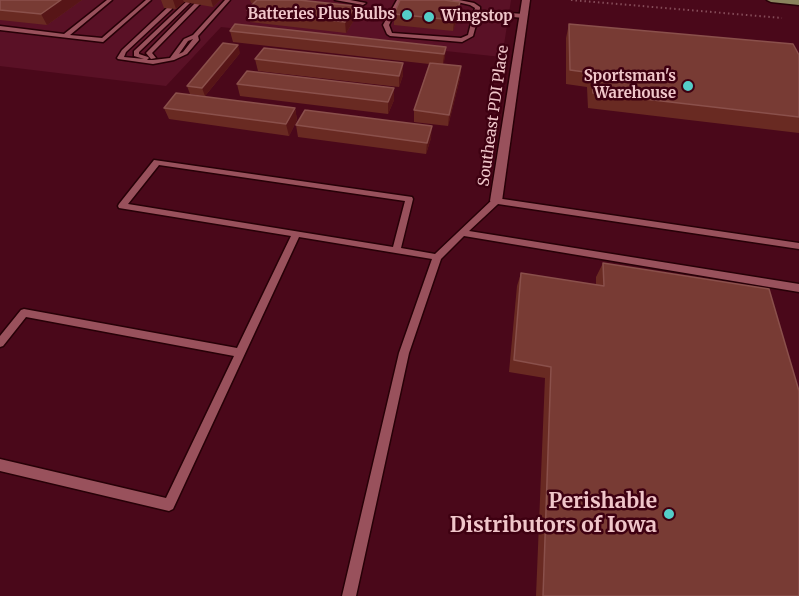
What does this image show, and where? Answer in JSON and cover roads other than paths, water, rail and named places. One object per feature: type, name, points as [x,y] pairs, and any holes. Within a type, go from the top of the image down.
[{"type":"main road","points":[[771,0],[799,3]]},
{"type":"street","name":"Southeast PDI Place","points":[[496,201],[526,0]]},
{"type":"lane","points":[[66,35],[110,0]]},
{"type":"lane","points":[[0,28],[103,40],[149,0]]},
{"type":"lane","points":[[170,8],[120,55],[124,59],[170,60],[185,53],[196,40],[195,36],[228,0]]},
{"type":"lane","points":[[337,0],[363,3]]},
{"type":"lane","points":[[399,0],[386,25],[390,34],[462,40],[470,36],[478,8],[472,4],[451,0]]},
{"type":"lane","points":[[170,60],[140,57],[136,52],[188,2]]},
{"type":"lane","points":[[153,58],[149,53],[198,3]]},
{"type":"lane","points":[[477,12],[524,16]]},
{"type":"lane","points":[[396,250],[409,199],[157,162],[122,206],[437,257]]},
{"type":"lane","points":[[349,596],[404,353],[437,257],[496,201],[799,246]]},
{"type":"lane","points":[[463,233],[799,288]]},
{"type":"lane","points":[[0,465],[169,505],[238,353],[296,234]]},
{"type":"lane","points":[[0,343],[24,314],[238,353]]},
{"type":"place","name":"Batteries Plus Bulbs","points":[[407,15]]},
{"type":"place","name":"Wingstop","points":[[429,17]]},
{"type":"place","name":"Sportsman's Warehouse","points":[[688,86]]},
{"type":"place","name":"Perishable Distributors of Iowa","points":[[669,514]]}]
